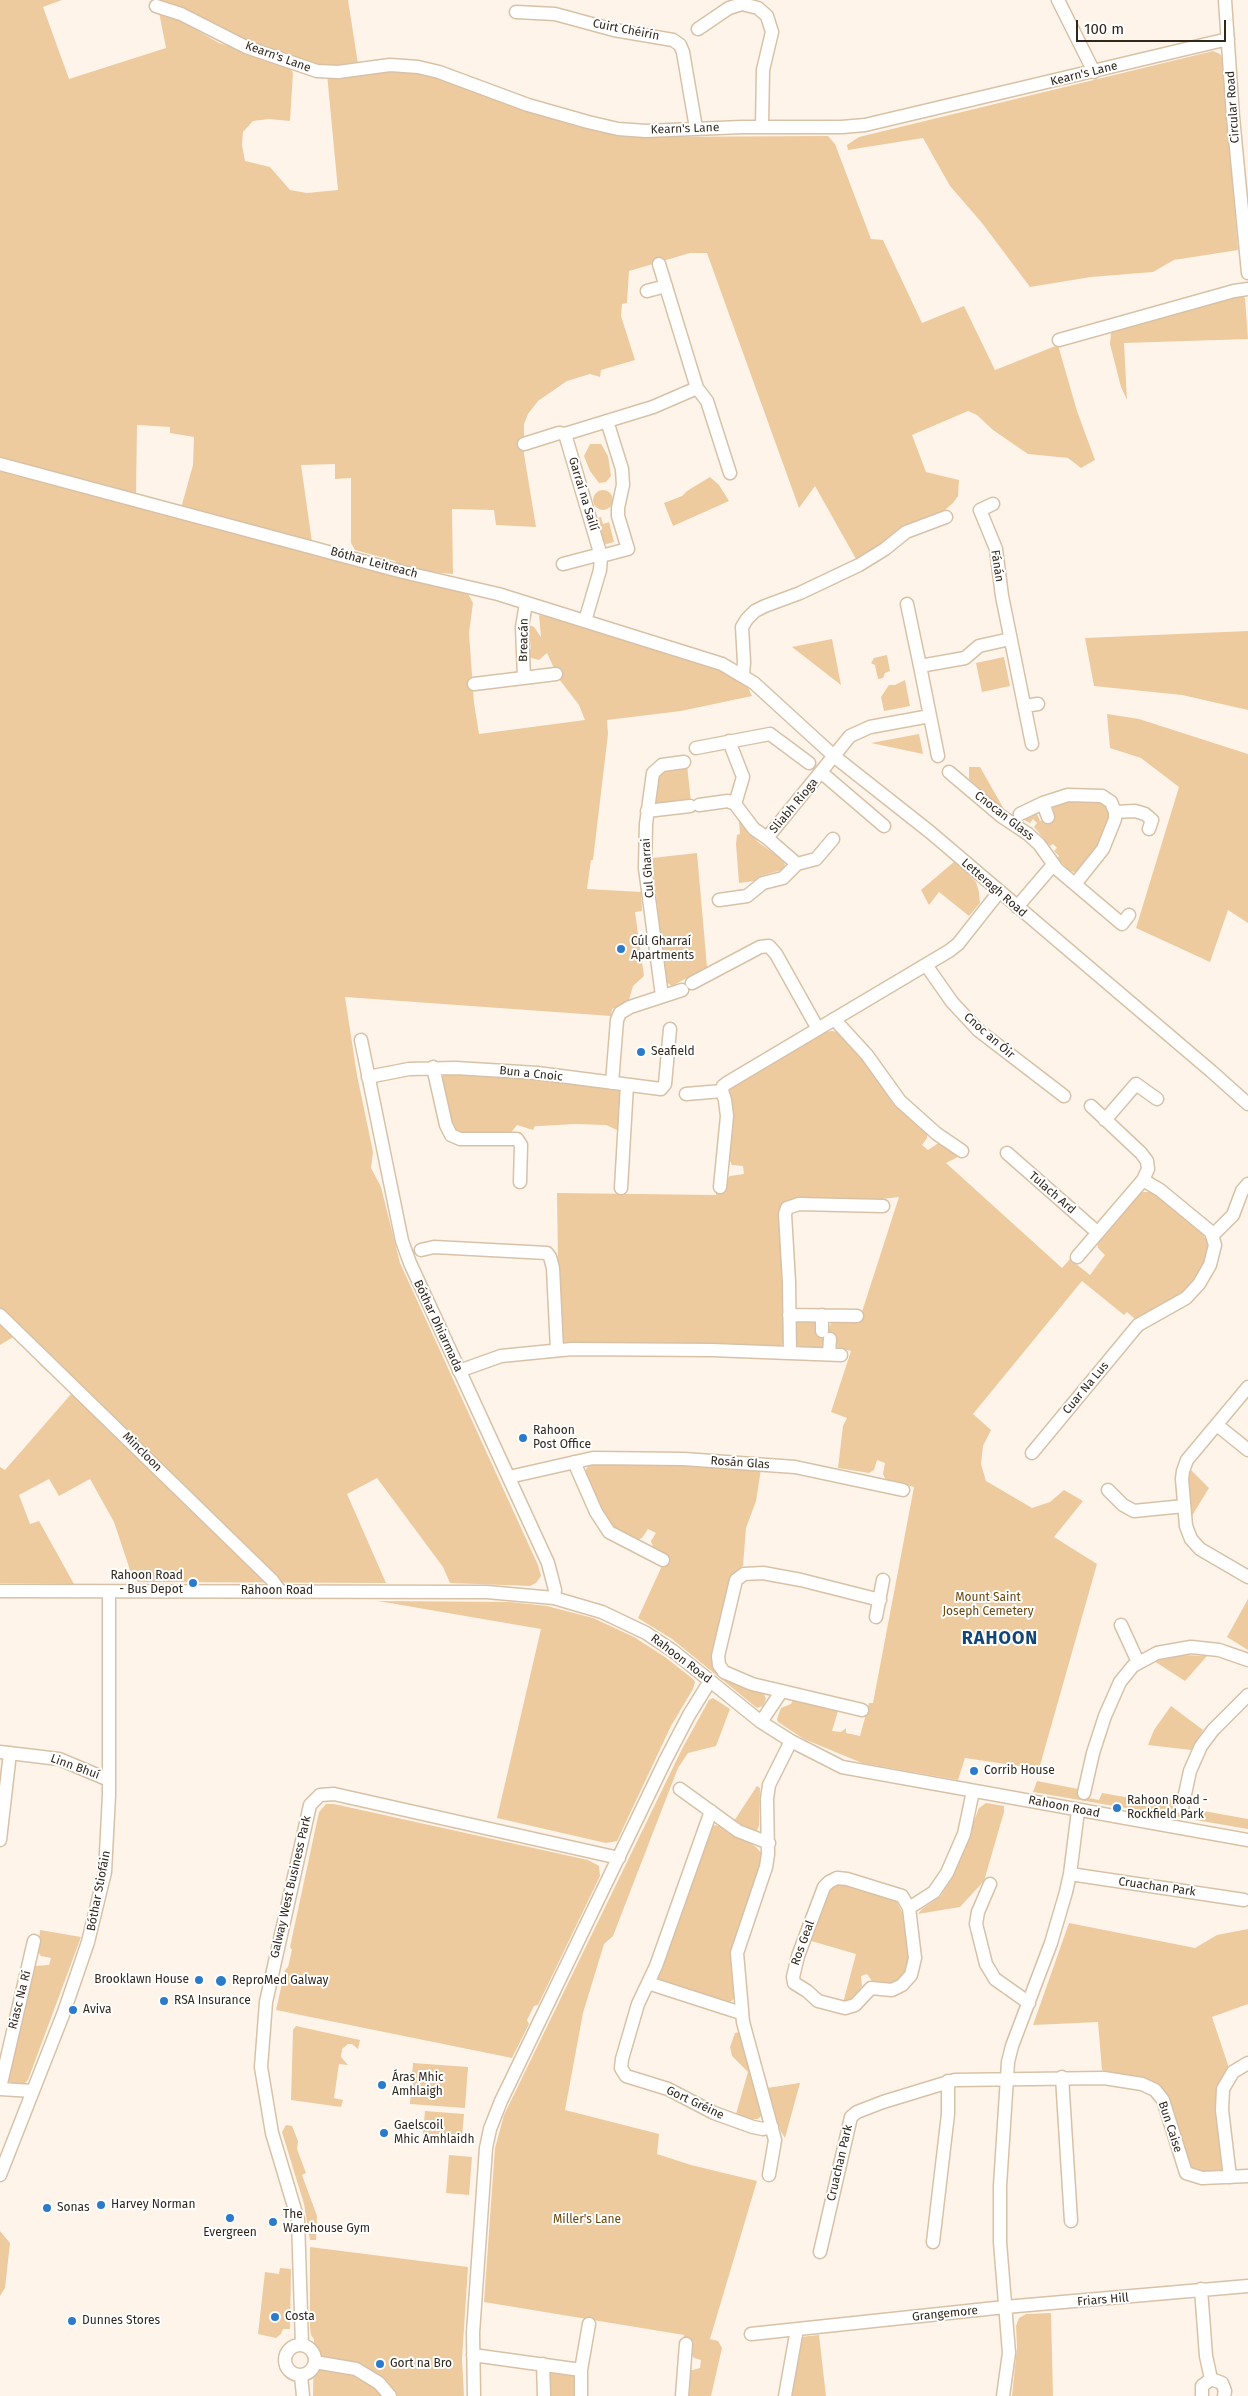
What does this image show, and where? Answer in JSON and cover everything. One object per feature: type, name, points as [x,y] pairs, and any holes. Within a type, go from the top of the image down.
[{"type":"street","points":[[1058,0],[1094,72]]},
{"type":"street","name":"Circular Road","points":[[1225,0],[1248,273]]},
{"type":"street","points":[[698,29],[729,8],[742,4],[758,8],[767,16],[772,32],[762,70],[762,127]]},
{"type":"street","name":"Kearn's Lane","points":[[156,6],[181,14],[246,47],[317,71],[338,72],[390,65],[418,66],[528,104],[618,130],[682,131],[696,128],[842,127],[865,125],[1228,39]]},
{"type":"street","name":"Cuirt Chéirín","points":[[516,12],[555,14],[614,30],[674,40],[680,45],[683,52],[696,128]]},
{"type":"street","points":[[659,264],[696,388],[707,401],[730,473]]},
{"type":"street","points":[[647,291],[666,286]]},
{"type":"street","points":[[1059,340],[1234,291],[1248,290]]},
{"type":"street","points":[[524,444],[559,433],[565,434],[653,407],[696,388]]},
{"type":"street","points":[[563,564],[628,549],[618,508],[623,486],[622,469],[607,421]]},
{"type":"street","name":"Garraí na Sailí","points":[[565,434],[601,555],[600,570],[585,621]]},
{"type":"street","name":"Bóthar Leitreach","points":[[0,464],[526,603],[706,658],[743,676]]},
{"type":"street","name":"Fánán","points":[[993,504],[980,510],[996,550],[1010,639],[1032,744]]},
{"type":"street","points":[[743,676],[744,650],[741,633],[746,619],[755,611],[806,591],[859,565],[885,549],[906,532],[946,517]]},
{"type":"street","name":"Breacán","points":[[524,678],[522,626],[526,603]]},
{"type":"street","points":[[907,604],[938,756]]},
{"type":"street","points":[[920,666],[965,658],[979,646],[1010,639]]},
{"type":"street","name":"Breacán","points":[[474,684],[556,674]]},
{"type":"street","name":"Letteragh Road","points":[[743,676],[766,694],[835,757],[930,832],[1247,1101]]},
{"type":"street","points":[[1024,706],[1038,704]]},
{"type":"street","points":[[835,757],[850,736],[859,731],[930,716]]},
{"type":"street","name":"Sliabh Rioga","points":[[696,748],[761,734],[774,735],[809,763]]},
{"type":"street","points":[[647,811],[728,801],[735,804],[743,777],[729,741]]},
{"type":"street","name":"Sliabh Rioga","points":[[767,838],[835,757]]},
{"type":"street","name":"Cul Gharrai","points":[[662,996],[645,868],[647,811],[654,771],[662,765],[684,762]]},
{"type":"street","name":"Cnocan Glass","points":[[949,772],[1001,816],[1028,834],[1039,844],[1053,865],[1122,924],[1130,916]]},
{"type":"street","name":"Sliabh Rioga","points":[[822,773],[884,826]]},
{"type":"street","name":"Cnocan Glass","points":[[1020,814],[1043,802],[1068,796],[1096,795],[1102,796],[1111,802],[1115,812]]},
{"type":"street","points":[[1043,802],[1048,817]]},
{"type":"street","name":"Sliabh Rioga","points":[[735,804],[754,829],[797,864]]},
{"type":"street","points":[[1075,884],[1103,848],[1115,819],[1115,812],[1135,811],[1145,814],[1152,820],[1149,829]]},
{"type":"street","points":[[720,900],[747,896],[763,882],[783,878],[797,864],[816,859],[833,839]]},
{"type":"street","points":[[1017,907],[1053,865]]},
{"type":"street","points":[[720,1187],[727,1116],[722,1086],[958,944],[999,892]]},
{"type":"street","points":[[612,1083],[618,1016],[630,1007],[687,986],[760,947],[769,946],[776,954],[818,1029]]},
{"type":"street","name":"Cnoc an Óir","points":[[926,965],[952,1002],[978,1030],[1064,1096]]},
{"type":"street","points":[[834,1019],[867,1055],[900,1101],[937,1134],[962,1151]]},
{"type":"street","name":"Bun a Cnoic","points":[[368,1077],[409,1069],[433,1067],[530,1073],[656,1090],[662,1089],[665,1084],[670,1029]]},
{"type":"street","name":"Bóthar Dhiarmada","points":[[361,1040],[402,1241],[410,1263],[548,1563],[555,1590],[554,1598]]},
{"type":"street","points":[[433,1067],[446,1126],[451,1135],[460,1138],[517,1139],[521,1145],[520,1182]]},
{"type":"street","points":[[1105,1120],[1136,1084],[1157,1099]]},
{"type":"street","points":[[621,1188],[628,1085]]},
{"type":"street","points":[[686,1094],[722,1091]]},
{"type":"street","points":[[1077,1257],[1143,1180],[1148,1170],[1145,1158],[1091,1106]]},
{"type":"street","name":"Tulach Ard","points":[[1006,1153],[1098,1232]]},
{"type":"street","points":[[1143,1180],[1160,1190],[1213,1236],[1242,1212],[1241,1195],[1248,1184]]},
{"type":"street","points":[[790,1352],[785,1223],[787,1208],[799,1204],[884,1206]]},
{"type":"street","name":"Cuar Na Lus","points":[[1032,1452],[1140,1324],[1178,1303],[1200,1284],[1212,1257],[1213,1236]]},
{"type":"street","points":[[421,1250],[434,1247],[547,1253],[550,1256],[553,1268],[557,1350]]},
{"type":"street","points":[[789,1315],[857,1316]]},
{"type":"street","points":[[459,1371],[501,1356],[557,1350],[642,1349],[835,1354],[826,1335],[822,1315]]},
{"type":"street","name":"Mincloon","points":[[0,1316],[272,1580],[280,1591]]},
{"type":"street","points":[[1248,1388],[1184,1465],[1182,1480],[1188,1533],[1196,1546],[1248,1576]]},
{"type":"street","points":[[1217,1425],[1248,1450]]},
{"type":"street","name":"Rosán Glas","points":[[509,1478],[593,1458],[648,1458],[772,1465],[825,1472],[903,1490]]},
{"type":"street","points":[[574,1462],[596,1512],[609,1532],[663,1560]]},
{"type":"street","points":[[1108,1490],[1123,1505],[1134,1511],[1184,1506]]},
{"type":"street","points":[[862,1710],[781,1692],[731,1675],[719,1665],[718,1656],[739,1577],[751,1572],[772,1574],[880,1600]]},
{"type":"street","points":[[876,1617],[883,1580]]},
{"type":"street","name":"Rahoon Road","points":[[0,1591],[510,1592],[554,1598],[602,1612],[646,1633],[673,1651],[761,1722],[821,1758],[855,1770],[1248,1840]]},
{"type":"street","name":"Bóthar Stiofáin","points":[[0,2175],[88,1942],[107,1855],[109,1592]]},
{"type":"street","points":[[1121,1626],[1138,1662]]},
{"type":"street","points":[[1084,1794],[1093,1753],[1105,1716],[1120,1682],[1138,1662],[1164,1651],[1191,1647],[1219,1650],[1248,1660]]},
{"type":"street","points":[[474,2396],[473,2355],[486,2148],[490,2129],[501,2102],[684,1722],[710,1681]]},
{"type":"street","points":[[761,1722],[781,1692]]},
{"type":"street","points":[[1182,1808],[1190,1772],[1201,1746],[1213,1730],[1248,1695]]},
{"type":"street","points":[[769,2175],[775,2147],[772,2127],[751,2058],[741,2013],[737,1953],[766,1867],[768,1792],[791,1741]]},
{"type":"street","name":"Linn Bhuí","points":[[0,1840],[5,1753],[59,1759],[109,1780]]},
{"type":"street","points":[[680,1789],[744,1834],[768,1843]]},
{"type":"street","points":[[910,1908],[934,1892],[947,1873],[964,1834],[973,1791]]},
{"type":"street","name":"Galway West Business Park","points":[[302,2345],[298,2220],[272,2133],[262,2078],[261,2058],[266,2002],[310,1806],[320,1795],[334,1794],[620,1858]]},
{"type":"street","points":[[1003,2396],[1008,2353],[1000,2242],[1000,2186],[1006,2078],[1010,2050],[1051,1943],[1070,1874],[1078,1810]]},
{"type":"street","name":"Gort Gréine","points":[[711,1811],[648,1983],[638,2004],[622,2059],[623,2072],[629,2078],[668,2090],[703,2109],[753,2127],[763,2129],[772,2127]]},
{"type":"street","name":"Cruachan Park","points":[[1070,1874],[1244,1900]]},
{"type":"street","name":"Ros Geal","points":[[842,1878],[895,1893],[902,1896],[910,1908],[915,1964],[911,1975],[900,1986],[892,1990],[871,1988],[855,2005],[842,2008],[818,2001],[794,1983],[793,1973],[798,1956],[824,1887],[829,1882],[842,1878]]},
{"type":"street","points":[[990,1884],[978,1912],[976,1924],[986,1964],[995,1979],[1028,2003]]},
{"type":"street","name":"Riasc Na Rí","points":[[33,2091],[0,2088],[34,1941]]},
{"type":"street","points":[[648,1983],[741,2013]]},
{"type":"street","points":[[1230,2177],[1222,2110],[1223,2089],[1233,2072],[1248,2063]]},
{"type":"street","points":[[1062,2077],[1071,2221]]},
{"type":"street","name":"Cruachan Park","points":[[820,2252],[851,2117],[857,2112],[948,2081],[1006,2078],[1104,2078]]},
{"type":"street","name":"Bun Caise","points":[[1104,2078],[1142,2084],[1157,2092],[1165,2104],[1186,2173],[1196,2178],[1248,2176]]},
{"type":"street","points":[[934,2242],[948,2114],[948,2081]]},
{"type":"street","name":"Friars Hill","points":[[1005,2307],[1127,2298],[1202,2288],[1248,2286]]},
{"type":"street","points":[[1202,2288],[1206,2356],[1211,2379]]},
{"type":"street","name":"Grangemore","points":[[751,2334],[1005,2307]]},
{"type":"street","points":[[581,2396],[581,2370],[589,2324]]},
{"type":"street","points":[[785,2396],[797,2330]]},
{"type":"street","points":[[682,2396],[686,2344]]},
{"type":"street","points":[[302,2345],[312,2351],[315,2362],[312,2370],[301,2376],[288,2370],[284,2361],[290,2348],[302,2345]]},
{"type":"street","points":[[473,2355],[581,2370]]},
{"type":"street","points":[[315,2362],[356,2369],[378,2383],[390,2396]]},
{"type":"street","points":[[542,2364],[544,2396]]},
{"type":"street","points":[[301,2376],[303,2396]]},
{"type":"street","points":[[1202,2396],[1202,2386],[1211,2379]]},
{"type":"street","points":[[1211,2379],[1222,2383],[1225,2391],[1224,2396]]},
{"type":"green space","points":[[0,0],[62,0],[43,7],[69,79],[166,48],[159,12],[179,20],[219,43],[289,66],[293,73],[290,121],[269,119],[253,121],[243,132],[242,145],[245,161],[270,167],[290,190],[307,193],[338,190],[327,74],[376,70],[431,73],[649,137],[828,136],[835,144],[871,239],[883,240],[922,323],[964,306],[995,370],[1058,345],[1077,411],[1095,460],[1081,468],[1068,458],[1028,454],[993,430],[977,415],[968,411],[912,435],[926,472],[959,480],[958,496],[953,503],[939,515],[900,528],[878,546],[856,559],[815,486],[799,508],[707,253],[690,253],[629,271],[627,303],[622,304],[621,316],[635,360],[601,370],[600,377],[590,374],[567,381],[538,401],[528,414],[524,424],[524,454],[536,527],[496,525],[494,510],[452,509],[453,574],[430,572],[399,565],[395,561],[355,550],[351,543],[351,478],[335,479],[335,464],[301,465],[312,542],[181,508],[193,465],[194,437],[170,433],[170,427],[137,425],[136,495],[0,458]]},
{"type":"green space","points":[[156,0],[348,0],[358,64],[340,67],[317,65],[235,36]]},
{"type":"green space","points":[[1213,51],[1222,57],[1238,250],[1174,260],[1153,272],[1091,277],[1030,287],[982,223],[950,186],[923,138],[848,150],[847,145],[859,137]]},
{"type":"green space","points":[[1233,296],[1245,298],[1248,339],[1124,343],[1127,400],[1121,387],[1110,344],[1111,333],[1115,329]]},
{"type":"green space","points":[[590,444],[601,444],[608,456],[611,476],[606,482],[599,483],[590,471],[584,456]]},
{"type":"green space","points":[[0,468],[466,590],[473,603],[469,633],[474,703],[479,734],[585,720],[579,705],[559,679],[547,653],[539,660],[528,657],[527,653],[531,649],[530,640],[526,636],[527,624],[534,627],[541,637],[539,615],[579,623],[702,661],[746,683],[752,696],[681,711],[607,720],[608,734],[593,860],[591,860],[587,889],[641,892],[642,911],[635,912],[644,976],[633,986],[628,1003],[612,1009],[611,1016],[345,997],[357,1075],[373,1152],[371,1168],[381,1187],[400,1263],[538,1565],[541,1576],[536,1583],[530,1586],[450,1583],[443,1567],[377,1478],[347,1494],[386,1583],[138,1582],[131,1573],[114,1522],[90,1479],[59,1496],[49,1479],[19,1495],[30,1524],[39,1521],[74,1584],[0,1583],[0,1467],[5,1470],[72,1393],[41,1366],[15,1336],[0,1345]]},
{"type":"green space","points":[[710,477],[719,485],[729,501],[673,526],[664,503],[682,496]]},
{"type":"green space","points":[[603,490],[610,493],[613,500],[610,507],[603,510],[596,507],[593,500],[596,493]]},
{"type":"green space","points":[[601,517],[603,524],[609,522],[614,542],[603,545],[596,519]]},
{"type":"green space","points":[[1248,631],[1248,710],[1182,695],[1094,686],[1085,638]]},
{"type":"green space","points":[[832,639],[841,685],[792,647]]},
{"type":"green space","points":[[887,655],[890,671],[885,673],[883,678],[878,679],[875,665],[871,663],[874,658]]},
{"type":"green space","points":[[1004,657],[1010,686],[982,692],[976,663]]},
{"type":"green space","points":[[905,680],[910,706],[884,711],[881,697],[889,685],[895,685]]},
{"type":"green space","points":[[1107,714],[1139,719],[1248,754],[1248,923],[1228,910],[1210,962],[1136,928],[1179,787],[1141,758],[1110,748]]},
{"type":"green space","points":[[919,734],[923,754],[871,743]]},
{"type":"green space","points":[[687,765],[691,802],[655,804],[653,802],[660,771]]},
{"type":"green space","points":[[969,767],[980,767],[1005,811],[969,779]]},
{"type":"green space","points":[[1063,800],[1102,800],[1108,805],[1111,816],[1100,847],[1078,873],[1070,871],[1057,858],[1059,856],[1054,851],[1057,848],[1053,844],[1050,846],[1034,827],[1037,823],[1033,819],[1030,823],[1024,820],[1038,810],[1042,812],[1037,814],[1040,821],[1054,816],[1053,808]]},
{"type":"green space","points":[[739,821],[758,842],[783,860],[785,865],[782,870],[760,876],[754,881],[739,883],[736,844],[737,835],[740,834]]},
{"type":"green space","points":[[697,853],[707,967],[672,986],[666,982],[652,858]]},
{"type":"green space","points":[[955,861],[976,882],[979,892],[980,903],[969,916],[939,892],[929,905],[921,890]]},
{"type":"green space","name":"Mount Saint Joseph Cemetery","points":[[825,1032],[837,1032],[860,1054],[927,1132],[927,1138],[922,1145],[928,1150],[940,1142],[960,1156],[946,1163],[1062,1268],[1070,1259],[1090,1275],[1105,1255],[1098,1248],[1097,1243],[1138,1192],[1151,1192],[1160,1195],[1202,1233],[1207,1241],[1208,1248],[1203,1266],[1186,1291],[1136,1320],[1127,1312],[1124,1315],[1082,1281],[973,1414],[991,1430],[983,1446],[981,1464],[986,1481],[1032,1508],[1050,1502],[1064,1490],[1083,1501],[1054,1537],[1097,1564],[1039,1769],[965,1758],[958,1780],[862,1763],[804,1739],[778,1722],[777,1719],[781,1708],[791,1704],[793,1700],[838,1711],[832,1731],[841,1732],[846,1728],[846,1733],[860,1736],[869,1703],[873,1703],[914,1487],[886,1480],[883,1474],[885,1463],[877,1460],[874,1470],[869,1473],[838,1468],[843,1426],[847,1418],[831,1412],[851,1351],[835,1347],[821,1349],[798,1348],[796,1346],[795,1323],[798,1320],[813,1320],[827,1333],[832,1321],[859,1321],[899,1197],[865,1201],[794,1199],[786,1202],[785,1340],[781,1346],[566,1344],[562,1340],[557,1193],[716,1195],[716,1191],[730,1176],[744,1174],[743,1166],[732,1165],[728,1157],[732,1103],[729,1093],[731,1087]]},
{"type":"green space","points":[[446,1073],[539,1078],[616,1088],[620,1091],[619,1131],[606,1125],[575,1124],[535,1126],[533,1130],[517,1125],[510,1134],[458,1133],[452,1128],[440,1079]]},
{"type":"green space","points":[[620,1463],[761,1469],[756,1501],[746,1528],[743,1566],[734,1573],[713,1658],[763,1692],[766,1699],[763,1706],[757,1708],[672,1639],[638,1618],[667,1555],[653,1547],[651,1541],[656,1533],[648,1529],[642,1538],[636,1540],[612,1529],[606,1521],[584,1473],[588,1466]]},
{"type":"green space","points":[[1189,1468],[1209,1488],[1190,1519],[1188,1470]]},
{"type":"green space","points":[[1248,1599],[1248,1650],[1227,1637]]},
{"type":"green space","points":[[378,1601],[510,1602],[547,1606],[593,1618],[634,1637],[665,1657],[693,1679],[695,1682],[693,1689],[671,1726],[617,1841],[606,1843],[497,1818],[541,1629]]},
{"type":"green space","points":[[1183,1655],[1207,1656],[1185,1681],[1154,1661]]},
{"type":"green space","name":"Miller's Lane","points":[[713,1698],[730,1709],[716,1746],[688,1753],[678,1768],[613,1936],[604,1944],[583,2013],[565,2110],[659,2134],[657,2154],[691,2165],[757,2181],[710,2339],[718,2341],[722,2348],[711,2396],[686,2396],[689,2371],[700,2368],[701,2360],[694,2358],[691,2353],[692,2341],[683,2339],[684,2335],[484,2302],[495,2148],[504,2115],[682,1749],[709,1700]]},
{"type":"green space","points":[[1171,1706],[1203,1730],[1191,1750],[1148,1745],[1154,1730]]},
{"type":"green space","points":[[1037,1781],[1078,1789],[1079,1796],[1099,1800],[1102,1793],[1154,1802],[1155,1799],[1174,1800],[1173,1812],[1196,1816],[1198,1810],[1248,1819],[1248,1829],[1033,1792]]},
{"type":"green space","points":[[757,1786],[760,1788],[759,1826],[756,1832],[749,1831],[734,1821]]},
{"type":"green space","points":[[986,1803],[1004,1806],[1004,1812],[984,1881],[960,1907],[918,1914],[941,1896],[956,1869],[979,1808]]},
{"type":"green space","points":[[326,1804],[334,1804],[588,1860],[599,1866],[600,1876],[538,2005],[534,2006],[527,2020],[529,2024],[512,2058],[276,2010],[285,1970],[288,1967],[292,1950],[290,1947],[319,1812]]},
{"type":"green space","points":[[715,1825],[724,1827],[756,1847],[762,1854],[732,1957],[735,1998],[729,2003],[660,1981],[657,1974],[710,1828]]},
{"type":"green space","points":[[840,1883],[894,1897],[902,1912],[909,1955],[907,1969],[900,1979],[890,1984],[872,1981],[867,1974],[861,1976],[862,1986],[851,2000],[843,2003],[856,1954],[808,1940],[830,1887]]},
{"type":"green space","points":[[1069,1923],[1195,1948],[1217,1935],[1248,1929],[1248,2004],[1212,2017],[1228,2065],[1223,2171],[1217,2173],[1192,2171],[1166,2096],[1102,2070],[1098,2022],[1033,2025]]},
{"type":"green space","points":[[40,1930],[81,1937],[28,2080],[23,2085],[10,2083],[8,2079],[32,1969],[35,1966],[49,1965],[51,1958],[41,1956],[38,1952]]},
{"type":"green space","points":[[296,2026],[360,2040],[358,2049],[352,2044],[348,2044],[342,2049],[341,2057],[348,2065],[339,2064],[334,2098],[343,2100],[341,2107],[291,2100],[293,2030]]},
{"type":"green space","points":[[739,2032],[750,2074],[762,2107],[761,2116],[758,2119],[749,2119],[736,2114],[748,2072],[732,2056],[730,2047],[735,2033]]},
{"type":"green space","points":[[413,2063],[468,2067],[465,2108],[410,2104]]},
{"type":"green space","points":[[800,2083],[785,2138],[781,2132],[767,2088]]},
{"type":"green space","points":[[425,2111],[464,2114],[462,2137],[423,2134]]},
{"type":"green space","points":[[286,2125],[292,2126],[298,2141],[297,2149],[306,2173],[302,2175],[317,2216],[316,2240],[310,2240],[304,2204],[282,2132]]},
{"type":"green space","points":[[449,2155],[472,2157],[469,2195],[446,2193]]},
{"type":"green space","points":[[0,2231],[10,2243],[5,2288],[0,2296]]},
{"type":"green space","points":[[310,2247],[468,2267],[462,2359],[464,2396],[313,2396],[314,2339],[310,2328]]},
{"type":"green space","points":[[280,2268],[291,2269],[290,2329],[283,2329],[276,2338],[258,2334],[265,2272],[279,2274]]},
{"type":"green space","points":[[1051,2313],[1053,2396],[1012,2396],[1017,2347],[1016,2326],[1019,2318],[1026,2314]]},
{"type":"green space","points":[[819,2335],[826,2396],[789,2396],[801,2337]]},
{"type":"green space","points":[[549,2371],[575,2376],[576,2396],[549,2396]]},
{"type":"place","name":"Cúl Gharraí Apartments","points":[[621,949]]},
{"type":"place","name":"Seafield","points":[[641,1052]]},
{"type":"place","name":"Rahoon Post Office","points":[[523,1438]]},
{"type":"place","name":"Rahoon Road - Bus Depot","points":[[193,1583]]},
{"type":"place","name":"Corrib House","points":[[974,1771]]},
{"type":"place","name":"Rahoon Road - Rockfield Park","points":[[1117,1808]]},
{"type":"place","name":"Brooklawn House","points":[[199,1980]]},
{"type":"place","name":"ReproMed Galway","points":[[221,1981]]},
{"type":"place","name":"RSA Insurance","points":[[164,2001]]},
{"type":"place","name":"Aviva","points":[[73,2010]]},
{"type":"place","name":"Áras Mhic Amhlaigh","points":[[382,2085]]},
{"type":"place","name":"Gaelscoil Mhic Amhlaidh","points":[[384,2133]]},
{"type":"place","name":"Harvey Norman","points":[[101,2205]]},
{"type":"place","name":"Sonas","points":[[47,2208]]},
{"type":"place","name":"Evergreen","points":[[230,2218]]},
{"type":"place","name":"The Warehouse Gym","points":[[273,2222]]},
{"type":"place","name":"Costa","points":[[275,2317]]},
{"type":"place","name":"Dunnes Stores","points":[[72,2321]]},
{"type":"place","name":"Gort na Bro","points":[[380,2364]]},
{"type":"district","name":"RAHOON","points":[[1000,1639]]}]
